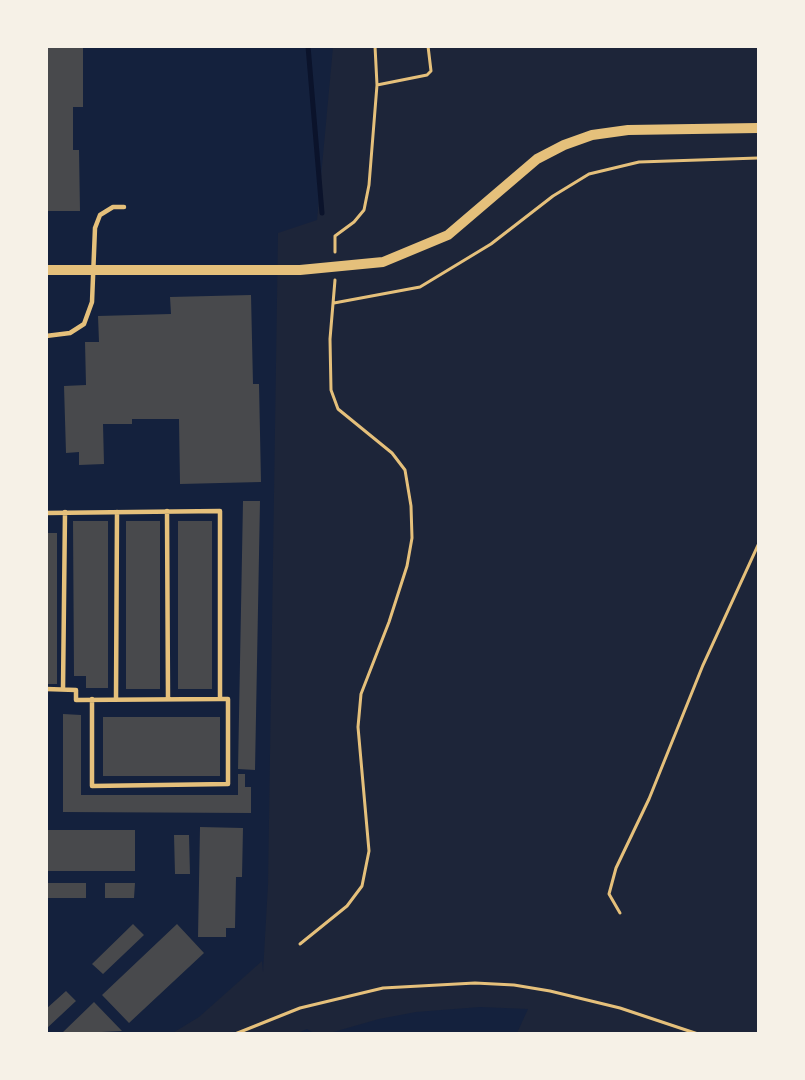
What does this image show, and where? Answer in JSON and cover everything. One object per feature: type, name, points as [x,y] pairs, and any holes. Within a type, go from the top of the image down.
[{"type":"street","points":[[46,270],[335,268],[383,262],[448,235],[537,159],[564,144],[592,135],[628,130],[759,128]]},
{"type":"lane","points":[[46,336],[70,333],[84,324],[92,302],[95,228],[100,215],[113,207],[124,207]]},
{"type":"lane","points":[[167,511],[168,699]]},
{"type":"lane","points":[[46,513],[220,511],[220,699]]},
{"type":"lane","points":[[63,689],[65,512]]},
{"type":"lane","points":[[116,699],[117,512]]},
{"type":"lane","points":[[46,689],[76,690],[76,700],[92,699],[228,699],[228,784],[92,786],[92,699]]},
{"type":"path","points":[[300,944],[347,906],[362,886],[369,851],[358,727],[361,694],[389,622],[407,566],[412,538],[411,506],[405,470],[392,453],[338,409],[331,390],[330,339],[334,303],[334,236],[354,222],[364,210],[368,193],[377,85],[375,46]]},
{"type":"path","points":[[377,85],[427,75],[431,71],[428,46]]},
{"type":"path","points":[[334,303],[420,288],[481,251],[554,196],[590,174],[639,162],[759,158]]},
{"type":"path","points":[[620,913],[609,894],[615,868],[649,799],[703,665],[759,546]]},
{"type":"path","points":[[235,1034],[300,1008],[382,988],[475,983],[514,985],[550,991],[620,1008],[698,1034]]},
{"type":"shaded area","points":[[333,47],[758,47],[758,1033],[517,1033],[528,1009],[480,1007],[416,1012],[379,1019],[330,1033],[314,1033],[307,1029],[295,1034],[171,1034],[199,1017],[262,961],[263,972],[268,885],[278,233],[317,220]]},
{"type":"building","points":[[46,46],[83,46],[83,107],[73,107],[73,150],[79,150],[80,211],[46,211]]},
{"type":"building","points":[[251,295],[253,384],[259,384],[261,482],[180,484],[179,419],[132,419],[132,424],[103,424],[104,464],[79,465],[79,452],[66,453],[64,386],[86,385],[85,342],[99,342],[98,316],[171,314],[170,297]]},
{"type":"building","points":[[243,501],[260,501],[255,770],[238,769]]},
{"type":"building","points":[[73,521],[108,521],[108,688],[86,688],[86,676],[74,676]]},
{"type":"building","points":[[126,521],[160,521],[160,689],[126,689]]},
{"type":"building","points":[[178,521],[212,521],[212,689],[178,689]]},
{"type":"building","points":[[46,533],[57,533],[57,684],[46,684]]},
{"type":"building","points":[[63,714],[81,715],[81,795],[238,795],[238,774],[245,774],[245,787],[251,787],[251,813],[63,812]]},
{"type":"building","points":[[103,717],[220,717],[220,776],[103,776]]},
{"type":"building","points":[[200,827],[243,828],[242,877],[236,877],[235,928],[226,928],[226,937],[198,937]]},
{"type":"building","points":[[46,830],[135,830],[135,871],[46,871]]},
{"type":"building","points":[[174,835],[189,835],[190,874],[175,874]]},
{"type":"building","points":[[46,883],[86,883],[86,898],[46,898]]},
{"type":"building","points":[[105,883],[135,883],[134,898],[105,898]]},
{"type":"building","points":[[133,924],[144,935],[103,974],[92,964]]},
{"type":"building","points":[[177,924],[204,953],[129,1023],[102,995]]},
{"type":"building","points":[[66,991],[76,1001],[46,1029],[46,1009]]},
{"type":"building","points":[[94,1002],[122,1031],[61,1034]]},
{"type":"waterway","points":[[308,46],[322,213]]}]
